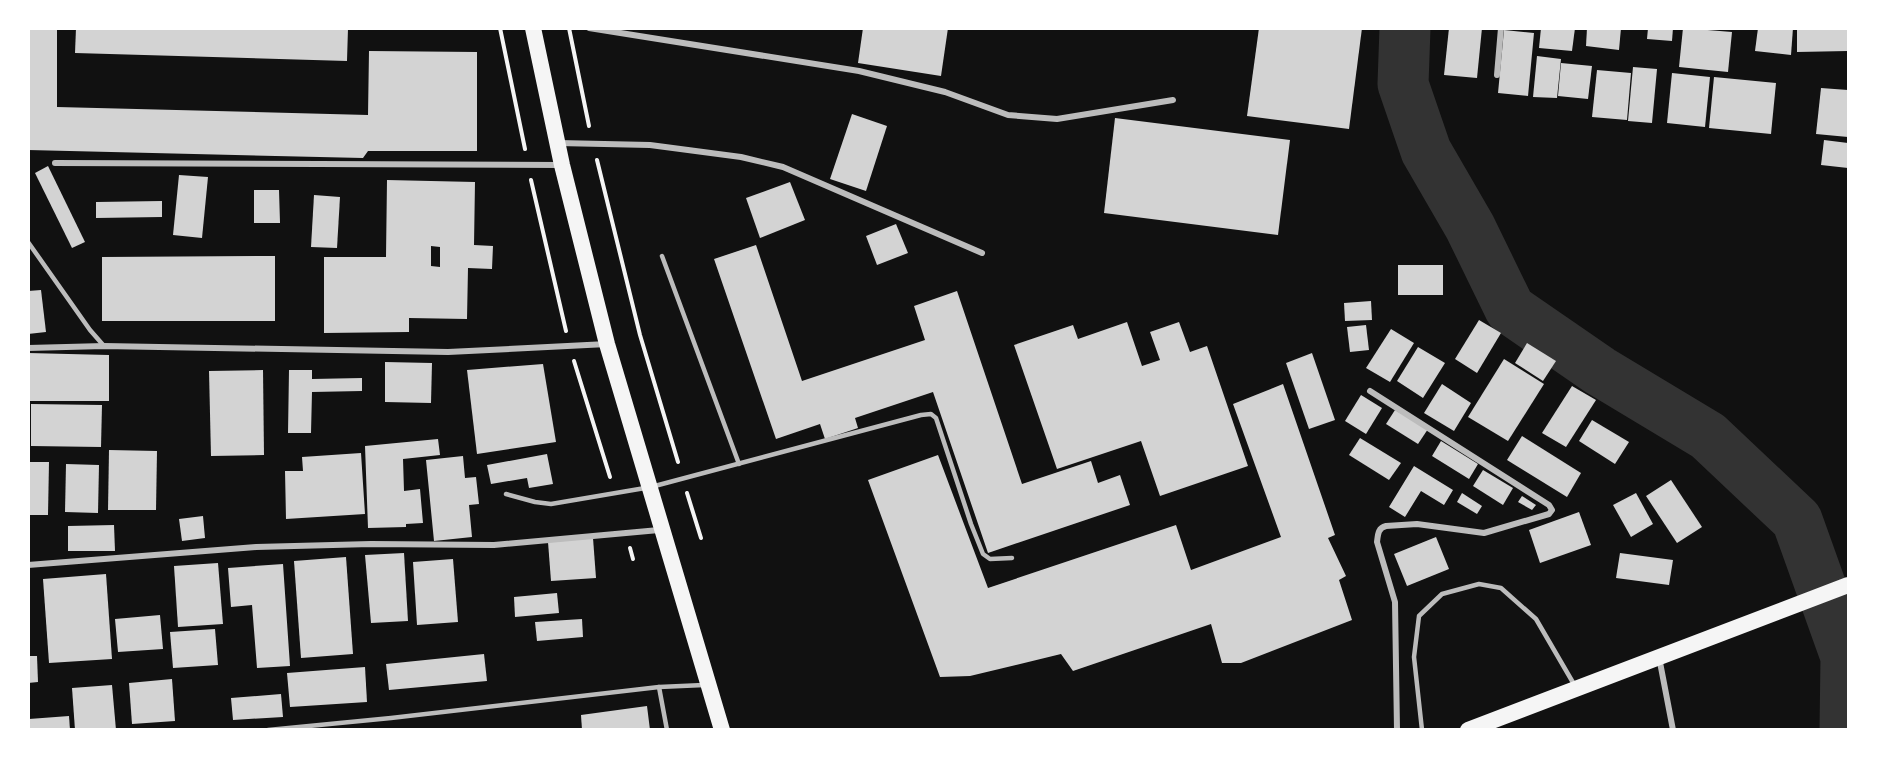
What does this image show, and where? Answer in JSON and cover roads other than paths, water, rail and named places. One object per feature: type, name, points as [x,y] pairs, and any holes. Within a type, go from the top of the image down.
[{"type":"highway","points":[[533,28],[562,165],[607,344],[722,729]]},
{"type":"highway","points":[[1468,729],[1848,585]]},
{"type":"street","points":[[589,28],[859,71],[945,92],[1008,115],[1057,119],[1173,100]]},
{"type":"street","points":[[1497,75],[1501,28]]},
{"type":"street","points":[[557,143],[650,145],[741,157],[783,167],[982,254]]},
{"type":"street","points":[[55,163],[562,165]]},
{"type":"street","points":[[28,348],[104,346],[448,352],[607,344]]},
{"type":"street","points":[[1370,391],[1549,505],[1552,510],[1549,514],[1484,533],[1417,524],[1383,526],[1378,532],[1377,542],[1395,602],[1397,729]]},
{"type":"street","points":[[28,565],[256,547],[371,544],[494,545],[663,529]]},
{"type":"street","points":[[1659,657],[1673,729]]},
{"type":"lane","points":[[28,242],[90,330],[104,346]]},
{"type":"lane","points":[[662,256],[739,464]]},
{"type":"lane","points":[[506,494],[551,504],[651,487],[931,414],[936,418],[983,554],[990,559],[1011,558]]},
{"type":"lane","points":[[1422,729],[1414,657],[1419,616],[1442,594],[1479,584],[1501,588],[1536,619],[1576,689]]},
{"type":"lane","points":[[268,729],[391,718],[659,687],[709,684]]},
{"type":"lane","points":[[659,687],[666,729]]},
{"type":"waterway","points":[[1405,28],[1403,84],[1426,151],[1470,227],[1510,309],[1600,371],[1708,436],[1797,520],[1846,657],[1845,730]]}]
